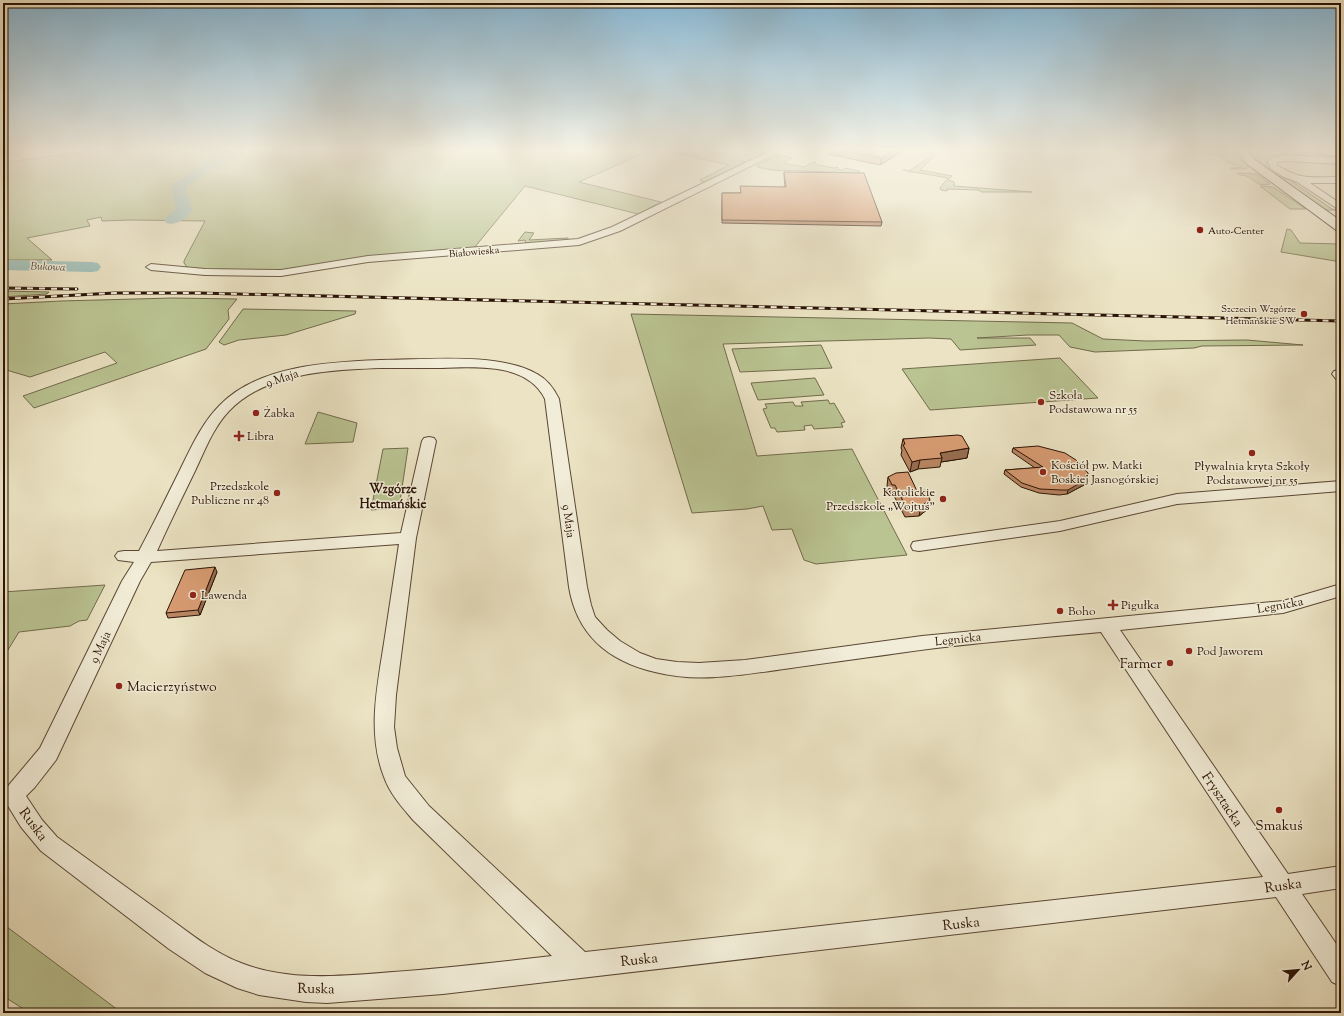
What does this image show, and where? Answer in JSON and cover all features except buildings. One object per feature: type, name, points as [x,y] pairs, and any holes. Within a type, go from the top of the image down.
[{"type":"street","name":"Białowieska","points":[[151,267],[205,272],[281,273],[368,260],[579,242],[616,229],[679,198]]},
{"type":"street","points":[[1301,198],[1341,227]]},
{"type":"street","points":[[1327,198],[1341,208]]},
{"type":"street","points":[[1322,214],[1341,214]]},
{"type":"street","name":"9 Maja","points":[[8,793],[27,781],[48,754],[131,581],[145,557],[208,428],[218,413],[241,395],[267,382],[287,375],[337,365],[476,364],[499,366],[521,371],[534,377],[545,386],[550,395],[580,595],[588,620]]},
{"type":"street","points":[[429,441],[408,538],[385,706],[384,738],[391,768],[402,790],[420,813],[581,966]]},
{"type":"street","points":[[919,546],[1060,526],[1164,501],[1219,495],[1341,486]]},
{"type":"street","points":[[124,556],[145,557],[408,538]]},
{"type":"street","name":"Legnicka","points":[[588,620],[608,642],[633,657],[650,664],[666,668],[701,671],[863,652],[922,643],[1283,607],[1341,590]]},
{"type":"street","name":"Frysztacka","points":[[1106,624],[1341,973]]},
{"type":"street","name":"Ruska","points":[[8,793],[41,836],[49,844],[197,954],[237,975],[283,987],[306,989],[327,990],[443,981],[1281,886],[1341,877]]},
{"type":"green space","points":[[3,198],[515,198],[474,248],[287,271],[194,269],[187,267],[184,261],[205,221],[102,221],[101,217],[87,220],[90,226],[27,238],[52,260],[3,260]]},
{"type":"green space","points":[[575,198],[646,198],[661,202],[638,214]]},
{"type":"green space","points":[[1276,198],[1290,198],[1306,209],[1290,209]]},
{"type":"green space","points":[[1309,198],[1317,198],[1332,209],[1338,210],[1325,210]]},
{"type":"green space","points":[[1287,229],[1291,230],[1300,243],[1341,244],[1341,262],[1281,252]]},
{"type":"green space","points":[[525,232],[534,233],[529,240],[568,238],[569,241],[526,245],[525,240],[518,241]]},
{"type":"green space","points":[[3,291],[49,292],[47,294],[3,297]]},
{"type":"green space","points":[[172,298],[237,299],[228,310],[229,319],[206,349],[34,408],[23,396],[117,363],[105,352],[30,377],[3,369],[3,304]]},
{"type":"green space","points":[[243,309],[356,311],[355,314],[286,335],[239,340],[224,345],[219,342]]},
{"type":"green space","points":[[631,314],[1072,323],[1103,339],[1146,341],[1247,340],[1303,345],[1202,346],[1194,348],[1095,352],[1070,347],[1059,335],[977,338],[1030,338],[1036,345],[960,350],[951,339],[929,338],[723,344],[757,456],[852,449],[907,555],[816,564],[804,560],[792,529],[772,530],[763,506],[747,509],[692,513]]},
{"type":"green space","points":[[821,345],[832,368],[740,372],[732,349]]},
{"type":"green space","points":[[1060,358],[1098,398],[930,410],[902,369]]},
{"type":"green space","points":[[815,378],[824,395],[758,400],[751,383]]},
{"type":"green space","points":[[828,400],[830,404],[834,403],[845,422],[841,423],[843,427],[814,429],[812,425],[804,426],[805,430],[777,432],[775,428],[771,428],[763,409],[767,408],[765,404],[793,402],[795,406],[803,406],[801,402]]},
{"type":"green space","points":[[318,412],[357,423],[353,442],[305,444]]},
{"type":"green space","points":[[408,448],[399,508],[371,510],[383,449]]},
{"type":"green space","points":[[105,585],[87,620],[79,621],[70,626],[19,632],[3,658],[3,592]]},
{"type":"green space","points":[[3,924],[122,1013],[30,1013],[3,996]]},
{"type":"waterway","name":"Bukowa","points":[[172,220],[184,210],[181,198]]},
{"type":"waterway","name":"Bukowa","points":[[3,265],[92,267]]},
{"type":"railway","points":[[3,288],[77,289]]},
{"type":"railway","points":[[3,299],[115,293],[199,293],[1341,321]]},
{"type":"place","name":"Auto-Center","points":[[1200,230]]},
{"type":"place","name":"Szczecin Wzgórze Hetmańskie SW","points":[[1304,314]]},
{"type":"place","name":"Szkoła Podstawowa nr 55","points":[[1041,402]]},
{"type":"place","name":"Żabka","points":[[256,413]]},
{"type":"place","name":"Libra","points":[[239,436]]},
{"type":"place","name":"Pływalnia kryta Szkoły Podstawowej nr 55","points":[[1252,453]]},
{"type":"place","name":"Kościół pw. Matki Boskiej Jasnogórskiej","points":[[1043,472]]},
{"type":"place","name":"Przedszkole Publiczne nr 48","points":[[277,493]]},
{"type":"place","name":"Katolickie Przedszkole „Wojtuś”","points":[[943,499]]},
{"type":"place","name":"Lawenda","points":[[193,595]]},
{"type":"place","name":"Pigułka","points":[[1113,605]]},
{"type":"place","name":"Boho","points":[[1060,611]]},
{"type":"place","name":"Pod Jaworem","points":[[1189,651]]},
{"type":"place","name":"Farmer","points":[[1170,663]]},
{"type":"place","name":"Macierzyństwo","points":[[119,686]]},
{"type":"place","name":"Smakuś","points":[[1279,810]]},
{"type":"district","name":"Wzgórze Hetmańskie","points":[[393,496]]}]
